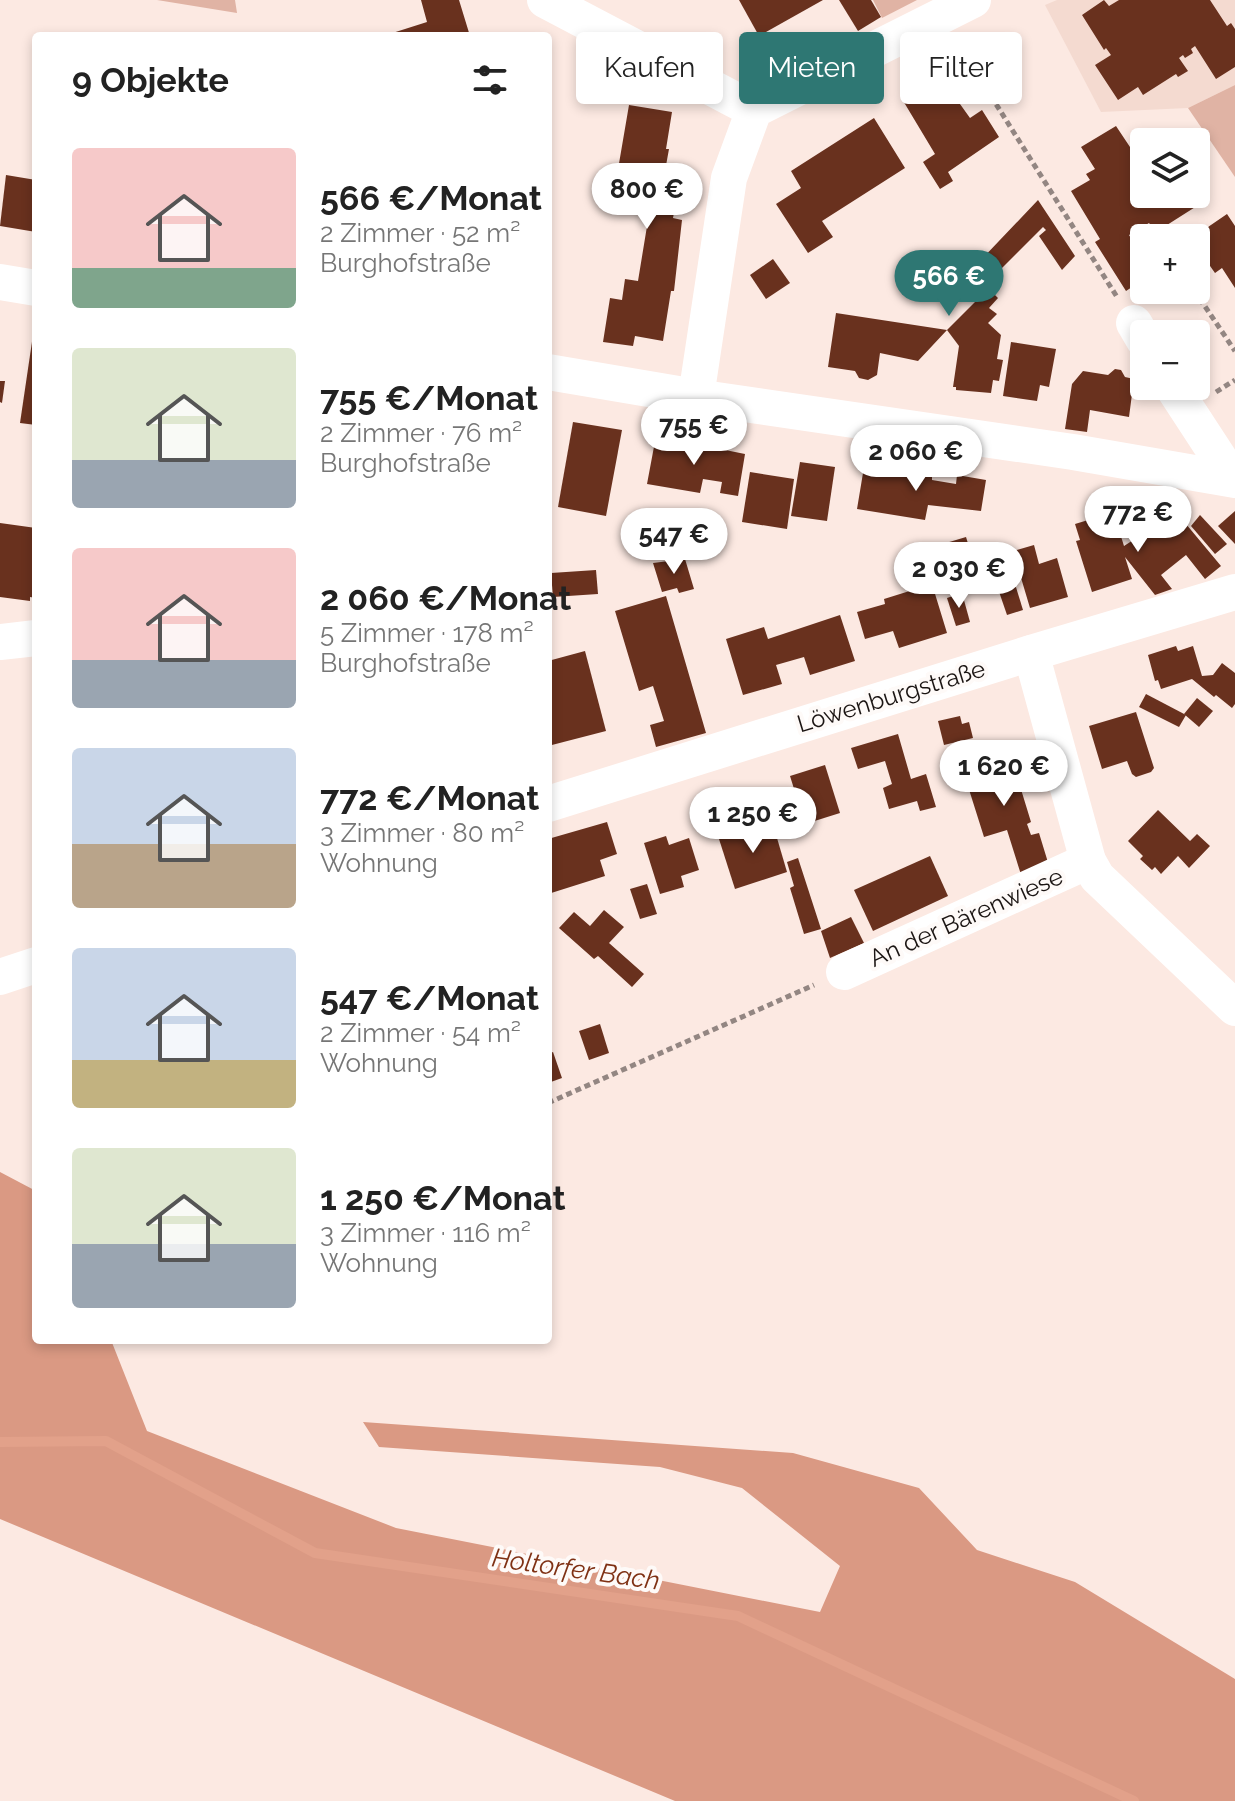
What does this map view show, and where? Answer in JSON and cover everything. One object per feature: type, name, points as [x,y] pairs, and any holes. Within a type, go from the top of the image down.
[{"type":"street","points":[[545,0],[754,110]]},
{"type":"street","points":[[696,397],[729,178],[754,110],[973,0]]},
{"type":"street","points":[[0,282],[32,287]]},
{"type":"street","points":[[552,373],[1228,478]]},
{"type":"street","points":[[1181,400],[1219,458],[1228,478]]},
{"type":"street","name":"Löwenburgstraße","points":[[552,803],[1235,592]]},
{"type":"street","points":[[0,642],[32,638]]},
{"type":"street","name":"An der Bärenwiese","points":[[1031,653],[1088,861],[1097,877],[1235,1008]]},
{"type":"street","name":"An der Bärenwiese","points":[[844,972],[1088,861]]},
{"type":"street","points":[[0,977],[32,966]]},
{"type":"path","points":[[942,17],[1131,320]]},
{"type":"path","points":[[1203,304],[1235,351]]},
{"type":"path","points":[[552,1101],[844,972]]},
{"type":"shaded area","points":[[157,0],[235,0],[237,13]]},
{"type":"shaded area","points":[[873,0],[917,0],[882,18]]},
{"type":"shaded area","points":[[1057,0],[1235,0],[1235,85],[1188,108],[1101,112],[1045,5]]},
{"type":"shaded area","points":[[1235,85],[1235,177],[1210,140],[1210,128],[1202,128],[1188,108]]},
{"type":"shaded area","points":[[0,1172],[32,1189],[32,1344],[113,1344],[147,1431],[396,1528],[820,1612],[840,1566],[742,1488],[660,1467],[379,1447],[363,1422],[793,1453],[919,1488],[977,1550],[1075,1582],[1235,1679],[1235,1801],[675,1801],[0,1519]]},
{"type":"building","points":[[421,0],[459,0],[469,32],[396,32],[427,22]]},
{"type":"building","points":[[739,0],[823,0],[766,32],[757,32]]},
{"type":"building","points":[[839,0],[871,0],[881,17],[858,31]]},
{"type":"building","points":[[1104,0],[1109,6],[1119,0],[1210,0],[1227,26],[1231,23],[1235,29],[1235,67],[1216,79],[1195,46],[1191,49],[1193,53],[1179,58],[1188,71],[1178,77],[1176,74],[1143,95],[1138,87],[1118,100],[1095,65],[1111,55],[1106,48],[1104,50],[1082,15]]},
{"type":"building","points":[[905,104],[960,104],[970,118],[982,110],[999,137],[948,172],[953,181],[940,189],[923,162],[935,154]]},
{"type":"building","points":[[629,105],[672,112],[666,149],[669,149],[660,189],[678,191],[673,218],[682,220],[674,291],[671,291],[663,341],[635,336],[633,346],[603,342],[610,298],[622,300],[625,279],[638,281],[649,214],[635,212],[639,185],[616,181]]},
{"type":"building","points":[[874,118],[905,168],[822,221],[833,237],[808,253],[776,204],[801,188],[791,171]]},
{"type":"building","points":[[1116,126],[1130,147],[1130,208],[1194,208],[1169,224],[1130,224],[1130,288],[1126,291],[1095,242],[1100,239],[1071,191],[1090,180],[1086,174],[1095,169],[1081,147]]},
{"type":"building","points":[[6,175],[32,179],[32,231],[0,226]]},
{"type":"building","points":[[1038,200],[1075,256],[1062,270],[1039,236],[1046,230],[1043,227],[983,287],[998,298],[989,308],[997,314],[988,323],[1001,335],[997,359],[1003,360],[999,381],[993,380],[991,393],[956,390],[953,387],[959,346],[947,330],[978,299],[960,282]]},
{"type":"building","points":[[1227,214],[1235,226],[1235,288],[1222,268],[1215,273],[1210,266],[1210,226]]},
{"type":"building","points":[[773,259],[790,283],[766,299],[750,275]]},
{"type":"building","points":[[836,313],[947,330],[918,361],[880,353],[877,375],[868,380],[859,378],[855,371],[828,367]]},
{"type":"building","points":[[32,342],[32,424],[20,423]]},
{"type":"building","points":[[1011,342],[1056,349],[1049,387],[1040,385],[1037,401],[1003,396]]},
{"type":"building","points":[[1115,369],[1130,378],[1129,417],[1090,410],[1087,432],[1065,429],[1072,384],[1083,371],[1108,375]]},
{"type":"building","points":[[0,381],[5,381],[2,403],[0,402]]},
{"type":"building","points":[[573,422],[622,430],[606,516],[558,507]]},
{"type":"building","points":[[656,436],[745,454],[738,496],[720,493],[722,482],[703,479],[700,493],[647,484]]},
{"type":"building","points":[[800,462],[835,467],[827,521],[791,516]]},
{"type":"building","points":[[864,467],[932,477],[932,480],[956,484],[957,475],[986,480],[981,511],[928,505],[925,520],[857,509]]},
{"type":"building","points":[[750,472],[794,479],[787,529],[742,522]]},
{"type":"building","points":[[1235,511],[1235,544],[1218,526]]},
{"type":"building","points":[[1108,514],[1113,529],[1118,527],[1124,546],[1161,522],[1171,535],[1186,524],[1221,566],[1205,579],[1186,555],[1161,575],[1172,589],[1155,595],[1125,557],[1132,579],[1092,592],[1076,541],[1080,540],[1075,524]]},
{"type":"building","points":[[1200,515],[1227,544],[1215,554],[1191,526]]},
{"type":"building","points":[[0,523],[32,527],[32,597],[30,601],[0,597]]},
{"type":"building","points":[[966,537],[975,566],[955,572],[946,543]]},
{"type":"building","points":[[1034,545],[1039,564],[1057,558],[1068,597],[1030,608],[1013,551]]},
{"type":"building","points":[[685,559],[694,589],[679,593],[677,588],[662,592],[653,563]]},
{"type":"building","points":[[596,570],[598,594],[553,597],[552,573]]},
{"type":"building","points":[[1011,571],[1023,610],[1007,615],[994,577]]},
{"type":"building","points":[[932,584],[947,633],[899,648],[893,631],[865,639],[857,612],[885,604],[884,599]]},
{"type":"building","points":[[962,593],[970,622],[956,626],[947,598]]},
{"type":"building","points":[[666,596],[706,733],[656,747],[650,725],[664,721],[653,686],[639,691],[615,611]]},
{"type":"building","points":[[840,615],[855,661],[810,675],[804,657],[776,665],[782,684],[743,695],[726,639],[764,627],[768,639]]},
{"type":"building","points":[[1176,646],[1178,651],[1193,646],[1202,676],[1213,675],[1222,663],[1235,673],[1235,704],[1232,708],[1192,679],[1161,689],[1158,680],[1155,681],[1148,655]]},
{"type":"building","points":[[585,651],[606,731],[552,745],[552,660]]},
{"type":"building","points":[[1146,694],[1186,715],[1179,727],[1139,707]]},
{"type":"building","points":[[1197,698],[1213,711],[1199,727],[1184,714]]},
{"type":"building","points":[[1136,712],[1154,768],[1136,777],[1127,761],[1102,769],[1089,726]]},
{"type":"building","points":[[960,716],[962,724],[969,722],[973,738],[944,745],[938,721]]},
{"type":"building","points":[[898,734],[911,779],[926,774],[936,807],[920,811],[917,801],[889,809],[883,788],[892,784],[885,761],[858,769],[851,748]]},
{"type":"building","points":[[1008,747],[1031,822],[1027,824],[1031,835],[1039,833],[1050,869],[1023,881],[1007,830],[984,837],[960,761]]},
{"type":"building","points":[[825,765],[840,813],[805,824],[790,776]]},
{"type":"building","points":[[1158,810],[1190,841],[1197,834],[1210,846],[1189,868],[1178,856],[1161,874],[1140,859],[1143,856],[1128,841]]},
{"type":"building","points":[[772,821],[787,872],[735,889],[719,839]]},
{"type":"building","points":[[607,822],[617,854],[600,860],[605,876],[552,893],[552,838]]},
{"type":"building","points":[[666,836],[669,845],[689,838],[699,870],[681,876],[684,887],[660,894],[644,843]]},
{"type":"building","points":[[930,856],[948,896],[873,931],[854,890]]},
{"type":"building","points":[[798,858],[821,929],[804,934],[790,888],[794,886],[787,862]]},
{"type":"building","points":[[647,884],[657,914],[640,919],[630,889]]},
{"type":"building","points":[[604,910],[624,927],[609,943],[644,974],[632,987],[598,956],[594,959],[559,928],[574,912],[590,926]]},
{"type":"building","points":[[851,917],[864,943],[830,958],[821,931]]},
{"type":"building","points":[[600,1024],[609,1053],[589,1060],[579,1031]]},
{"type":"building","points":[[552,1052],[562,1078],[552,1082]]},
{"type":"waterway","name":"Holtorfer Bach","points":[[0,1442],[106,1441],[315,1553],[738,1616],[1134,1801]]}]
